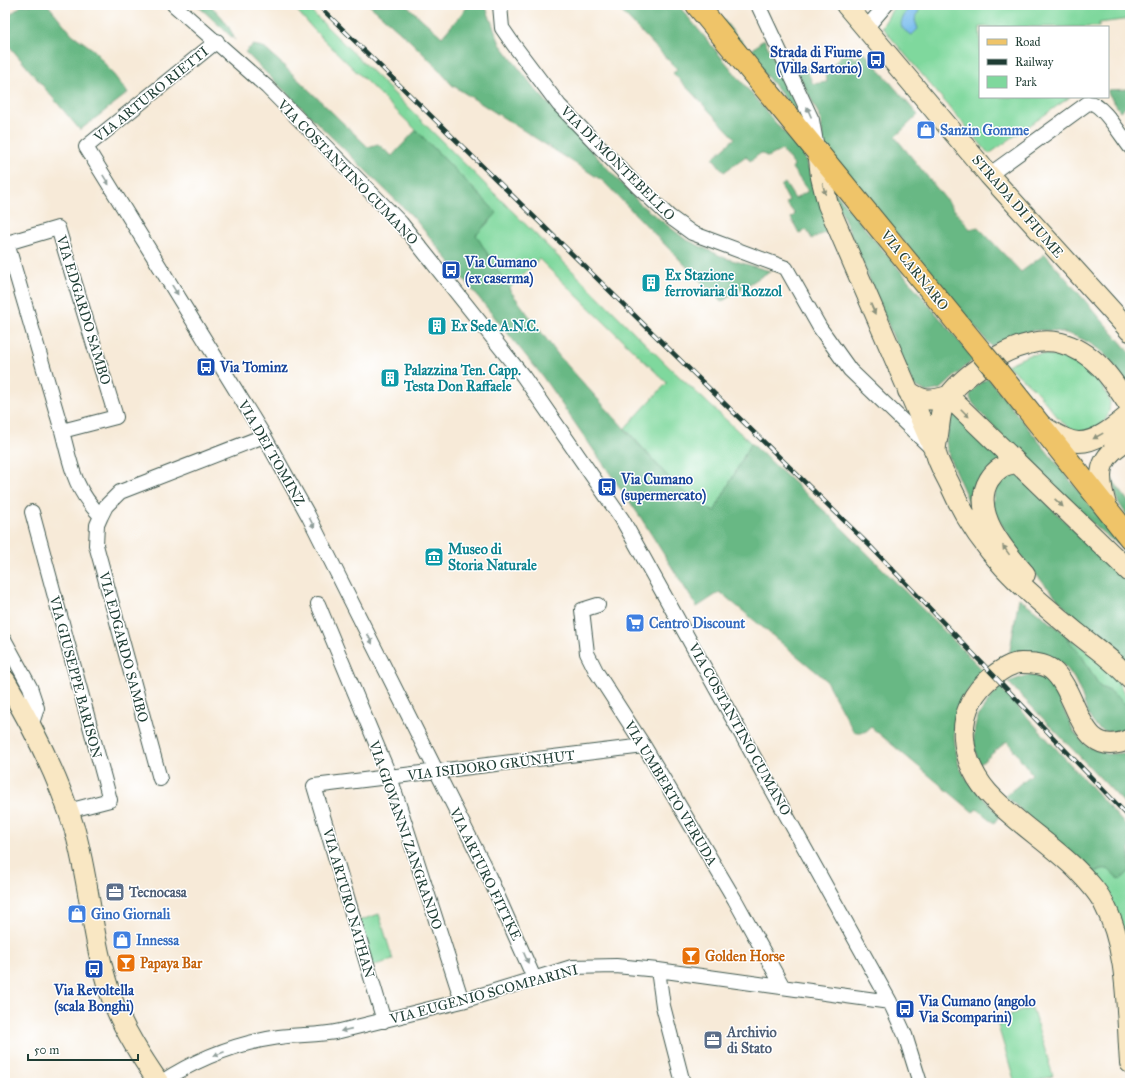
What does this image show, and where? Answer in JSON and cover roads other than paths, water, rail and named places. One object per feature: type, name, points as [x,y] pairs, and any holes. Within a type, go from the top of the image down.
[{"type":"main road","name":"VIA CARNARO","points":[[697,5],[818,150],[1042,426],[1130,538]]},
{"type":"street","name":"VIA COSTANTINO CUMANO","points":[[174,5],[217,41],[267,87],[401,223],[523,376],[622,519],[890,1002],[905,1035],[920,1083]]},
{"type":"street","name":"VIA DI MONTEBELLO","points":[[500,5],[502,28],[513,44],[559,105],[627,175],[670,217],[692,233],[786,268],[820,328],[850,370],[935,452]]},
{"type":"street","points":[[758,5],[812,120],[818,150],[821,177],[828,205],[958,504],[976,534],[996,560],[1017,581],[1130,679]]},
{"type":"street","name":"STRADA DI FIUME","points":[[846,5],[867,27],[989,175],[1130,331]]},
{"type":"street","points":[[867,27],[886,5]]},
{"type":"street","name":"VIA ARTURO RIETTI","points":[[86,147],[217,41]]},
{"type":"street","points":[[989,175],[1088,103],[1092,102],[1100,107],[1130,147]]},
{"type":"street","name":"VIA DEI TOMINZ","points":[[86,147],[264,436],[308,515],[436,772]]},
{"type":"street","name":"VIA EDGARDO SAMBO","points":[[62,431],[116,417],[58,228],[7,243],[76,482],[82,496],[101,516]]},
{"type":"street","points":[[935,452],[943,406],[948,396],[978,370],[1001,354],[1025,345],[1041,342],[1059,342],[1076,348],[1101,366],[1130,406]]},
{"type":"street","points":[[908,391],[921,400],[932,400],[948,396]]},
{"type":"street","points":[[948,396],[1130,572]]},
{"type":"street","points":[[1042,426],[1066,439],[1079,442],[1093,439],[1130,414]]},
{"type":"street","name":"VIA EDGARDO SAMBO","points":[[160,779],[96,545],[97,525],[106,506],[120,492],[264,436]]},
{"type":"street","points":[[1107,508],[1101,488],[1102,468],[1106,456],[1130,439]]},
{"type":"street","points":[[1016,463],[1005,465],[994,472],[987,484],[983,498],[984,511],[1003,546],[1066,623]]},
{"type":"street","name":"VIA GIUSEPPE BARISON","points":[[32,512],[110,800],[68,811]]},
{"type":"street","name":"VIA GIOVANNI ZANGRANDO","points":[[318,604],[390,778],[462,1001]]},
{"type":"street","name":"VIA UMBERTO VERUDA","points":[[598,605],[582,610],[587,653],[597,673],[644,746],[735,900],[783,987]]},
{"type":"street","points":[[5,641],[30,687],[37,708],[31,726]]},
{"type":"street","points":[[1130,739],[1122,743],[1107,743],[1097,740],[1088,733],[1081,722],[1066,687],[1052,669],[1037,663],[1019,662],[1002,668],[979,689],[968,707],[963,730],[965,755],[976,778],[993,799],[1074,867],[1090,884],[1103,902],[1112,922],[1120,951],[1130,1063]]},
{"type":"street","points":[[5,680],[31,726],[56,779],[68,811],[84,867],[98,948],[112,998],[126,1031],[159,1083]]},
{"type":"street","name":"VIA ISIDORO GRÜNHUT","points":[[314,786],[390,778],[644,746]]},
{"type":"street","name":"VIA ARTURO FITTKE","points":[[436,772],[486,870],[534,978]]},
{"type":"street","name":"VIA ARTURO NATHAN","points":[[314,786],[384,1021]]},
{"type":"street","name":"VIA EUGENIO SCOMPARINI","points":[[159,1083],[177,1072],[203,1060],[250,1042],[281,1037],[326,1035],[462,1001],[572,967],[616,966],[658,970],[890,1002]]},
{"type":"street","points":[[658,970],[663,1006],[683,1083]]},
{"type":"water","points":[[909,5],[921,5],[915,20],[918,29],[912,35],[901,25]]},
{"type":"railway","points":[[318,5],[871,547],[1130,818]]},
{"type":"place","name":"Strada di Fiume (Villa Sartorio)","points":[[876,60]]},
{"type":"place","name":"Sanzin Gomme","points":[[926,130]]},
{"type":"place","name":"Via Cumano (ex caserma)","points":[[451,270]]},
{"type":"place","name":"Ex Stazione ferroviaria di Rozzol","points":[[651,283]]},
{"type":"place","name":"Ex Sede A.N.C.","points":[[437,326]]},
{"type":"place","name":"Via Tominz","points":[[206,367]]},
{"type":"place","name":"Palazzina Ten. Capp. Testa Don Raffaele","points":[[390,378]]},
{"type":"place","name":"Via Cumano (supermercato)","points":[[607,487]]},
{"type":"place","name":"Museo di Storia Naturale","points":[[434,557]]},
{"type":"place","name":"Centro Discount","points":[[635,623]]},
{"type":"place","name":"Tecnocasa","points":[[115,892]]},
{"type":"place","name":"Gino Giornali","points":[[77,914]]},
{"type":"place","name":"Innessa","points":[[122,940]]},
{"type":"place","name":"Golden Horse","points":[[691,956]]},
{"type":"place","name":"Papaya Bar","points":[[126,963]]},
{"type":"place","name":"Via Revoltella (scala Bonghi)","points":[[94,969]]},
{"type":"place","name":"Via Cumano (angolo Via Scomparini)","points":[[905,1009]]},
{"type":"place","name":"Archivio di Stato","points":[[713,1040]]}]
